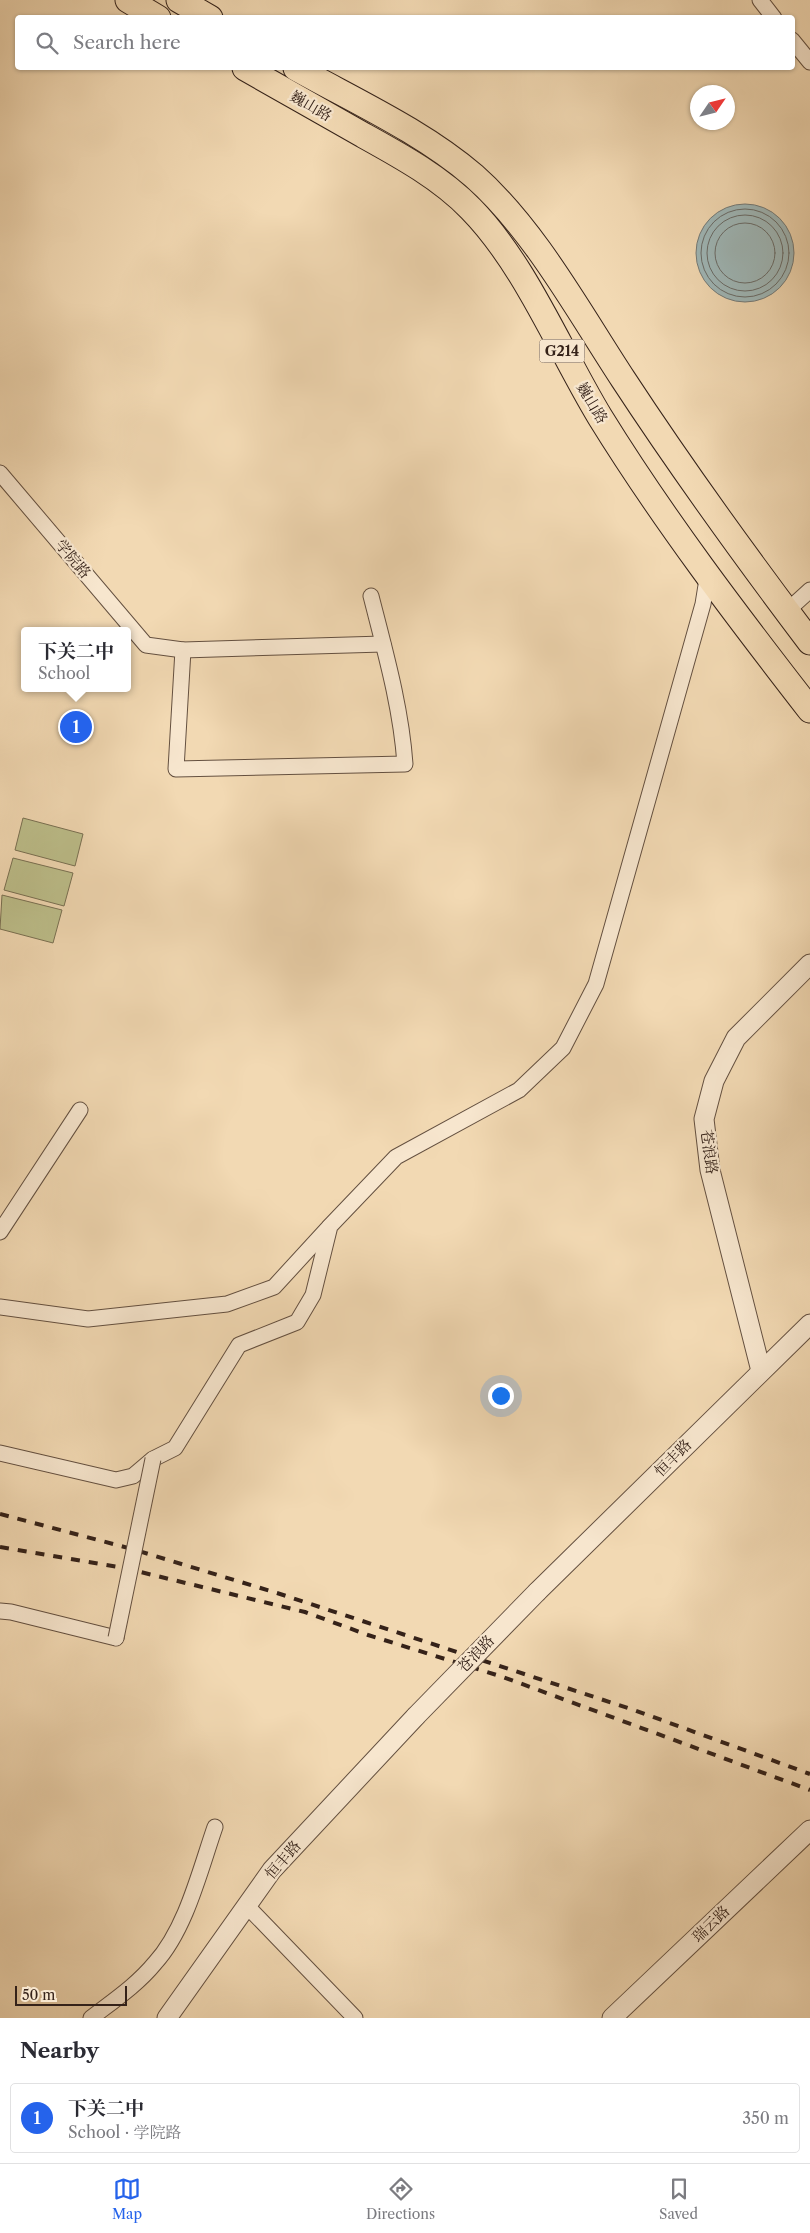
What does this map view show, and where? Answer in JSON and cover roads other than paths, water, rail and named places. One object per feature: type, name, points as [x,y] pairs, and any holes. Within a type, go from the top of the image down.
[{"type":"highway","points":[[128,0],[153,15]]},
{"type":"highway","points":[[180,0],[205,15]]},
{"type":"highway","name":"巍山路","points":[[249,70],[390,150],[447,188],[485,224],[525,284],[606,426],[708,573],[810,710]]},
{"type":"highway","name":"巍山路","points":[[300,70],[411,133],[464,168],[504,207],[550,268],[654,426],[810,642]]},
{"type":"highway","points":[[447,188],[464,168]]},
{"type":"highway","points":[[525,284],[550,268]]},
{"type":"street","points":[[760,0],[772,15]]},
{"type":"street","points":[[795,44],[810,62]]},
{"type":"street","name":"学院路","points":[[0,473],[130,627]]},
{"type":"street","points":[[0,1307],[88,1319],[228,1304],[274,1287],[396,1157],[520,1090],[563,1048],[596,984],[703,604],[708,573]]},
{"type":"street","points":[[787,611],[810,590]]},
{"type":"street","points":[[371,596],[383,644],[404,744],[406,764],[176,769],[183,650],[383,644]]},
{"type":"street","name":"学院路","points":[[131,628],[146,646],[183,650]]},
{"type":"street","name":"苍浪路","points":[[761,1371],[710,1170],[704,1119],[714,1081],[722,1062],[736,1038],[810,964]]},
{"type":"street","points":[[0,1232],[80,1110]]},
{"type":"street","points":[[0,1453],[116,1480],[133,1476],[152,1459],[175,1448],[239,1345],[297,1322],[313,1295],[330,1226]]},
{"type":"street","name":"恒丰路","points":[[537,1592],[810,1324]]},
{"type":"street","points":[[0,1611],[11,1612],[116,1638],[152,1459]]},
{"type":"street","name":"苍浪路","points":[[416,1716],[537,1592]]},
{"type":"street","name":"恒丰路","points":[[167,2018],[272,1870],[416,1716]]},
{"type":"street","points":[[91,2018],[139,1980],[156,1962],[174,1936],[215,1827]]},
{"type":"street","name":"瑞云路","points":[[612,2018],[810,1830]]},
{"type":"street","points":[[246,1905],[355,2018]]},
{"type":"water","points":[[745,204],[764,208],[780,218],[790,234],[794,253],[790,272],[780,288],[764,298],[745,302],[726,298],[710,288],[700,272],[696,253],[700,234],[710,218],[726,208]]},
{"type":"railway","points":[[0,1514],[132,1549],[277,1593],[634,1710],[810,1774]]},
{"type":"railway","points":[[0,1547],[124,1568],[305,1612],[368,1635],[503,1677],[810,1790]]},
{"type":"place","name":"下关二中","points":[[76,727]]}]
